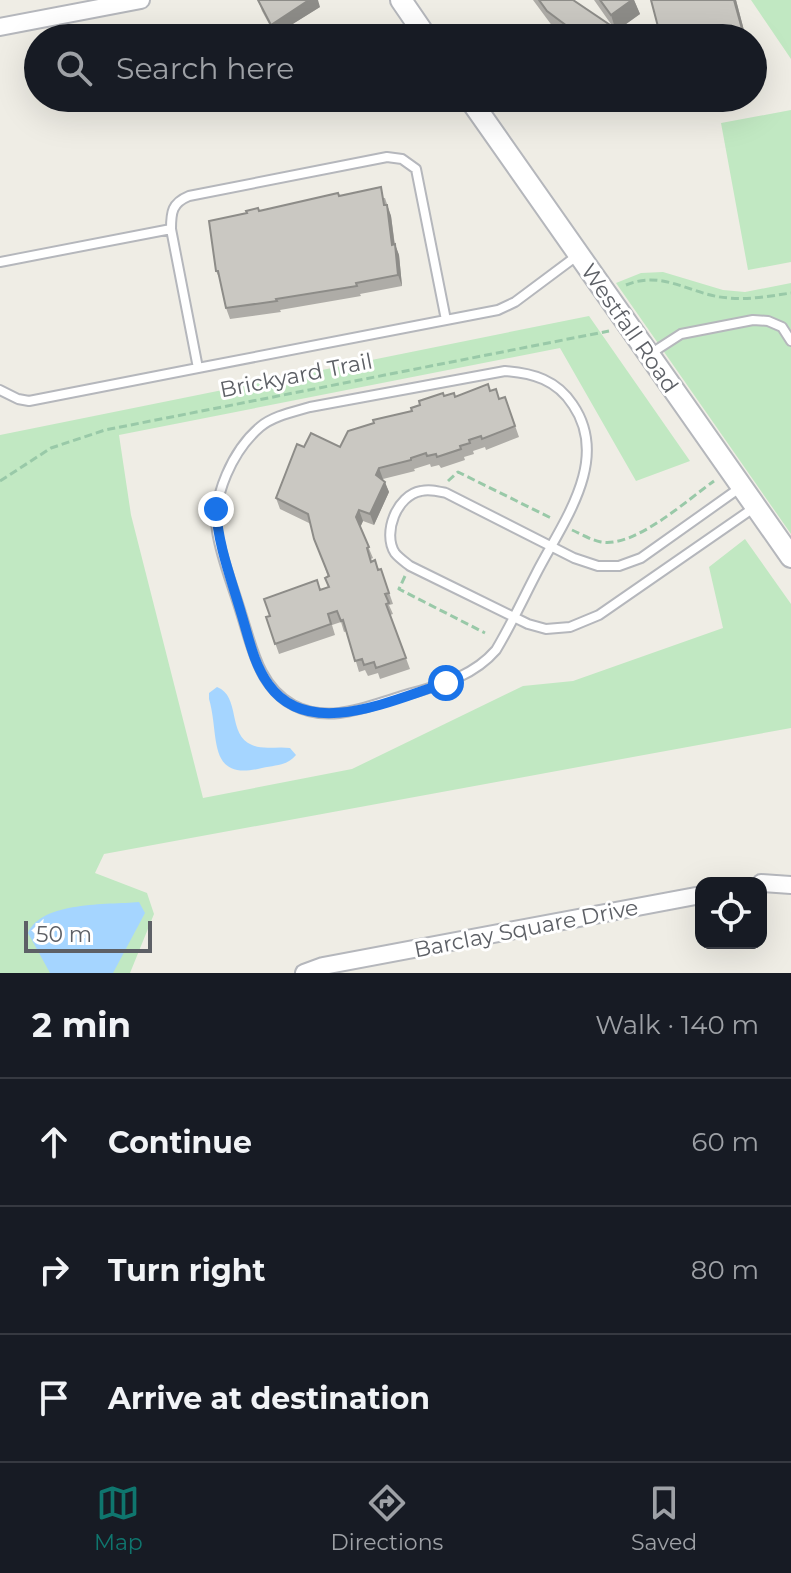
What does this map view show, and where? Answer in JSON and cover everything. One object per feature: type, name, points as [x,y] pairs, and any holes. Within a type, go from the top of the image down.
[{"type":"street","points":[[0,27],[141,0]]},
{"type":"street","points":[[401,0],[417,24]]},
{"type":"street","name":"Westfall Road","points":[[479,112],[791,557]]},
{"type":"street","points":[[767,883],[791,885]]},
{"type":"street","name":"Barclay Square Drive","points":[[304,973],[323,966],[695,896]]},
{"type":"lane","points":[[198,368],[171,229],[172,210],[179,200],[387,157],[402,159],[416,169],[446,320]]},
{"type":"lane","points":[[0,262],[171,229]]},
{"type":"lane","points":[[0,390],[29,401],[498,310],[515,302],[579,254]]},
{"type":"lane","points":[[649,354],[681,334],[753,320],[768,321],[782,327],[791,341]]},
{"type":"lane","points":[[505,371],[531,373],[548,380],[568,396],[582,418],[587,440],[587,465],[550,548],[515,618],[484,664],[446,683],[347,713],[320,714],[294,706],[270,687],[257,663],[217,533],[216,509],[222,485],[244,443],[261,425],[285,414],[505,371]]},
{"type":"lane","points":[[741,487],[641,558],[619,566],[598,566],[550,548],[446,493],[433,490],[418,491],[405,498],[390,526],[389,540],[396,554],[410,566],[515,618],[546,629],[570,627],[599,615],[755,507]]},
{"type":"path","points":[[626,285],[638,280],[664,280],[727,299],[791,293]]},
{"type":"path","name":"Brickyard Trail","points":[[0,481],[51,448],[105,430],[609,331]]},
{"type":"path","points":[[446,482],[458,472],[554,520]]},
{"type":"path","points":[[572,530],[601,542],[620,542],[641,533],[714,481]]},
{"type":"path","points":[[399,571],[405,576],[399,589],[485,633]]},
{"type":"green space","points":[[751,0],[791,0],[791,59]]},
{"type":"green space","points":[[791,110],[791,262],[748,270],[721,123]]},
{"type":"green space","points":[[663,272],[723,290],[745,292],[791,283],[791,534],[616,283],[641,273]]},
{"type":"green space","points":[[589,316],[690,461],[636,481],[560,348],[119,435],[131,515],[203,798],[352,769],[523,686],[573,681],[723,628],[709,567],[745,539],[791,604],[791,728],[104,854],[95,873],[147,893],[154,914],[130,973],[0,973],[0,435]]},
{"type":"water","points":[[217,687],[229,698],[236,725],[244,740],[260,747],[290,748],[296,755],[280,764],[244,771],[224,762],[216,741],[209,699],[209,693]]},
{"type":"water","points":[[139,902],[145,913],[113,973],[50,973],[28,933],[35,923],[61,910]]},
{"type":"building","points":[[258,0],[309,0],[273,24]]},
{"type":"building","points":[[539,0],[573,0],[609,24],[564,24],[547,11]]},
{"type":"building","points":[[600,0],[632,0],[611,15]]},
{"type":"building","points":[[651,0],[734,0],[741,24],[657,24]]},
{"type":"building","points":[[381,187],[384,205],[387,205],[392,245],[395,244],[398,275],[356,283],[357,286],[226,308],[216,271],[209,221],[258,208],[259,211],[338,193],[339,196]]},
{"type":"building","points":[[488,384],[490,391],[496,389],[499,399],[505,397],[515,426],[482,439],[481,436],[469,440],[470,443],[460,446],[461,449],[437,457],[436,454],[427,456],[426,453],[379,468],[376,475],[385,482],[370,514],[359,510],[356,517],[369,547],[371,562],[375,560],[378,570],[381,569],[389,593],[385,594],[389,603],[386,604],[406,658],[376,668],[374,662],[364,665],[362,659],[355,661],[343,620],[337,611],[328,614],[331,624],[275,644],[264,599],[317,580],[320,590],[329,587],[325,578],[329,576],[308,514],[276,498],[297,444],[304,447],[311,433],[340,447],[348,431],[374,423],[373,420],[412,411],[411,408],[420,405],[419,401],[443,393],[444,396],[454,393],[455,397]]},
{"type":"route","points":[[216,509],[217,533],[257,663],[270,687],[294,706],[320,714],[347,713],[446,683]]}]
